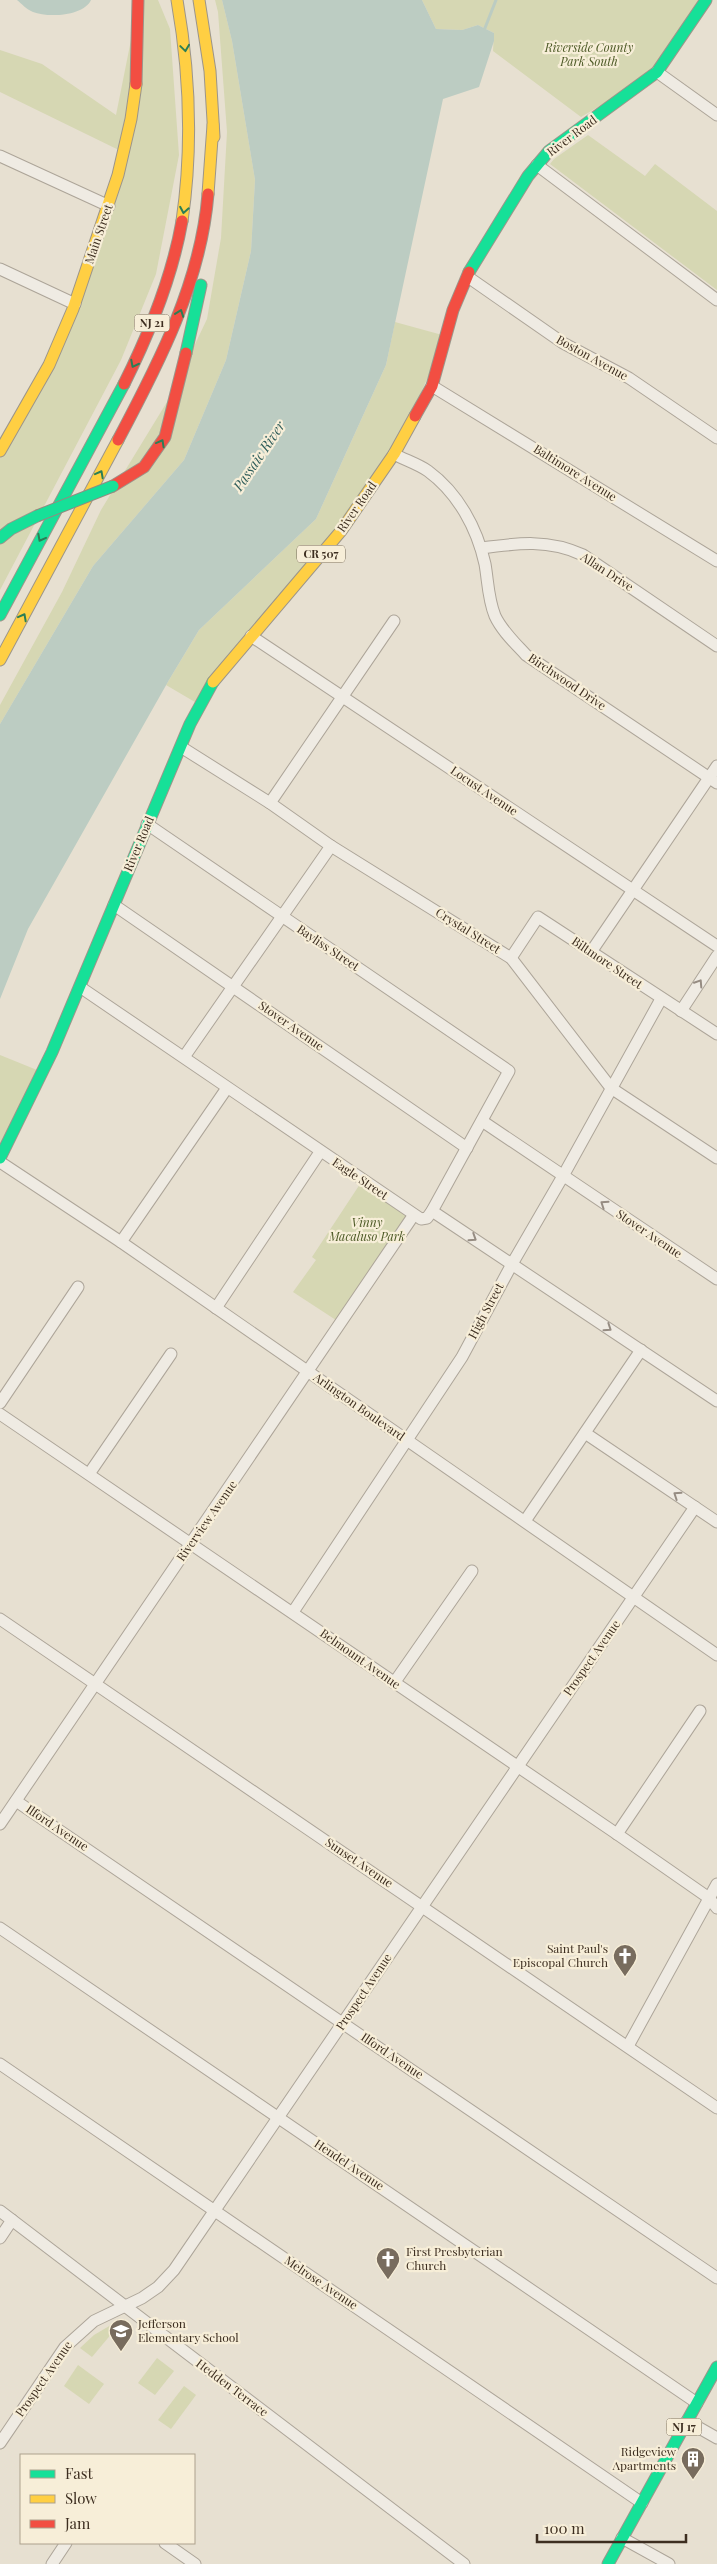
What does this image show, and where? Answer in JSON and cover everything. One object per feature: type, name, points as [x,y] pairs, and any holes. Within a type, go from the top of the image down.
[{"type":"main road","name":"Main Street","points":[[0,451],[50,361],[75,304],[124,158],[134,113],[140,42],[138,0]]},
{"type":"main road","name":"NJ 21","points":[[0,615],[135,363],[150,330],[168,279],[185,202],[190,150],[188,72],[176,0]]},
{"type":"main road","name":"NJ 21","points":[[0,660],[146,388],[180,312],[196,260],[207,206],[213,125],[210,70],[199,0]]},
{"type":"main road","name":"River Road","points":[[0,1158],[52,1052],[147,824],[204,697],[215,678],[341,531],[394,454],[432,386],[453,310],[473,264],[528,176],[549,151],[640,87],[657,72],[706,0]]},
{"type":"main road","points":[[0,538],[17,526],[37,516],[113,486],[134,474],[152,459],[170,425],[214,225],[216,180],[213,125]]},
{"type":"main road","name":"NJ 17","points":[[608,2564],[717,2368]]},
{"type":"street","points":[[657,72],[717,115]]},
{"type":"street","points":[[0,156],[108,206]]},
{"type":"street","points":[[537,164],[717,300]]},
{"type":"street","points":[[0,269],[75,304]]},
{"type":"street","name":"Boston Avenue","points":[[468,277],[563,343],[629,378],[717,438]]},
{"type":"street","name":"Baltimore Avenue","points":[[432,386],[717,561]]},
{"type":"street","name":"Birchwood Drive","points":[[394,454],[427,470],[452,493],[471,522],[482,548],[491,604],[495,616],[503,630],[526,654],[713,781]]},
{"type":"street","name":"Allan Drive","points":[[482,548],[532,542],[570,549],[583,555],[717,646]]},
{"type":"street","points":[[270,803],[394,621]]},
{"type":"street","name":"Locust Avenue","points":[[251,636],[717,946]]},
{"type":"street","name":"Crystal Street","points":[[181,747],[270,803],[330,846],[512,958],[611,1088],[717,1158]]},
{"type":"street","points":[[591,952],[713,781],[717,766]]},
{"type":"street","name":"Bayliss Street","points":[[147,824],[509,1072],[482,1120]]},
{"type":"street","points":[[184,1057],[330,846]]},
{"type":"street","name":"Stover Avenue","points":[[114,905],[467,1148]]},
{"type":"street","name":"Biltmore Street","points":[[512,958],[538,917],[717,1034]]},
{"type":"street","points":[[681,1011],[717,956]]},
{"type":"street","name":"Eagle Street","points":[[80,987],[413,1216]]},
{"type":"street","name":"High Street","points":[[294,1612],[462,1357],[661,999]]},
{"type":"street","points":[[121,1242],[227,1088]]},
{"type":"street","points":[[413,1216],[421,1219],[427,1218],[482,1120]]},
{"type":"street","name":"Stover Avenue","points":[[482,1120],[717,1279]]},
{"type":"street","points":[[216,1308],[320,1152]]},
{"type":"street","name":"Arlington Boulevard","points":[[0,1162],[121,1242],[717,1655]]},
{"type":"street","points":[[432,1211],[717,1401]]},
{"type":"street","name":"Riverview Avenue","points":[[0,1824],[309,1372],[413,1216]]},
{"type":"street","points":[[0,1403],[78,1288]]},
{"type":"street","points":[[525,1521],[641,1350]]},
{"type":"street","points":[[89,1474],[171,1354]]},
{"type":"street","name":"Belmount Avenue","points":[[0,1414],[294,1612],[516,1767],[617,1834],[709,1898],[717,1908]]},
{"type":"street","points":[[585,1433],[717,1522]]},
{"type":"street","name":"Prospect Avenue","points":[[0,2442],[65,2347],[78,2333],[94,2321],[142,2298],[158,2287],[174,2270],[695,1507]]},
{"type":"street","points":[[394,1683],[472,1571]]},
{"type":"street","name":"Sunset Avenue","points":[[0,1620],[717,2108]]},
{"type":"street","points":[[617,1834],[700,1711]]},
{"type":"street","name":"Ilford Avenue","points":[[16,1801],[717,2278]]},
{"type":"street","points":[[628,2046],[717,1884]]},
{"type":"street","name":"Hendel Avenue","points":[[0,1928],[697,2403]]},
{"type":"street","name":"Melrose Avenue","points":[[0,2064],[642,2503]]},
{"type":"street","name":"Hedden Terrace","points":[[0,2211],[464,2564]]},
{"type":"street","points":[[0,2238],[12,2220]]},
{"type":"street","points":[[687,2421],[717,2438]]},
{"type":"street","points":[[622,2538],[670,2564]]},
{"type":"street","points":[[52,2564],[65,2544]]},
{"type":"street","points":[[166,2544],[195,2564]]},
{"type":"green space","points":[[133,0],[158,0],[170,29],[179,155],[156,274],[121,360],[0,590],[0,458],[57,359],[129,155],[0,92],[0,50],[42,64],[116,115],[134,25]]},
{"type":"green space","points":[[215,0],[222,0],[232,41],[255,180],[251,251],[226,360],[184,460],[93,566],[0,724],[0,705],[62,592],[101,510],[170,397],[207,319],[221,238],[227,132],[218,12]]},
{"type":"green space","name":"Riverside County Park South","points":[[422,0],[706,0],[657,72],[581,117],[493,51],[494,33],[478,25],[462,30],[436,29]]},
{"type":"green space","points":[[588,135],[645,176],[655,164],[717,211],[717,290],[550,164],[554,159]]},
{"type":"green space","points":[[395,322],[446,336],[394,454],[200,705],[166,685],[199,630],[316,519],[386,365]]},
{"type":"green space","points":[[0,1055],[42,1072],[0,1158]]},
{"type":"green space","name":"Vinny Macaluso Park","points":[[362,1181],[413,1216],[342,1324],[293,1292],[316,1260],[312,1257]]},
{"type":"green space","points":[[111,2325],[113,2332],[92,2357],[80,2348],[94,2335]]},
{"type":"green space","points":[[157,2358],[174,2371],[155,2395],[138,2383]]},
{"type":"green space","points":[[78,2365],[104,2384],[89,2404],[64,2386]]},
{"type":"green space","points":[[184,2386],[196,2395],[171,2429],[158,2420]]},
{"type":"water","points":[[17,0],[91,0],[87,5],[74,12],[47,15],[33,12]]},
{"type":"water","name":"Passaic River","points":[[222,0],[422,0],[436,29],[462,30],[478,25],[494,33],[494,41],[479,87],[443,99],[386,365],[316,519],[199,630],[28,929],[0,999],[0,724],[93,566],[184,460],[226,360],[251,251],[255,180],[232,41]]},
{"type":"waterway","points":[[485,28],[496,0]]},
{"type":"traffic: fast","points":[[469,272],[528,176],[549,151],[657,72],[706,0]]},
{"type":"traffic: fast","points":[[186,353],[201,285]]},
{"type":"traffic: fast","points":[[0,615],[124,384]]},
{"type":"traffic: fast","points":[[37,516],[113,486]]},
{"type":"traffic: fast","points":[[0,538],[11,529],[37,516]]},
{"type":"traffic: fast","points":[[0,1158],[52,1052],[190,724],[213,682]]},
{"type":"traffic: fast","points":[[608,2564],[717,2367]]},
{"type":"traffic: slow","points":[[177,0],[185,55],[189,138],[182,221]]},
{"type":"traffic: slow","points":[[199,0],[210,71],[214,137]]},
{"type":"traffic: slow","points":[[0,451],[49,365],[73,309],[118,175],[131,119],[136,84]]},
{"type":"traffic: slow","points":[[208,194],[213,125]]},
{"type":"traffic: slow","points":[[213,682],[341,531],[394,454],[415,416]]},
{"type":"traffic: slow","points":[[0,660],[118,440]]},
{"type":"traffic: jam","points":[[136,84],[138,0]]},
{"type":"traffic: jam","points":[[118,440],[163,352],[176,321],[197,259],[204,227],[208,194]]},
{"type":"traffic: jam","points":[[124,384],[143,345],[159,304],[178,242],[182,221]]},
{"type":"traffic: jam","points":[[415,416],[432,386],[453,310],[469,272]]},
{"type":"traffic: jam","points":[[113,486],[144,467],[165,437],[186,353]]},
{"type":"place","name":"Saint Paul's Episcopal Church","points":[[625,1977]]},
{"type":"place","name":"First Presbyterian Church","points":[[388,2280]]},
{"type":"place","name":"Jefferson Elementary School","points":[[121,2352]]},
{"type":"place","name":"Ridgeview Apartments","points":[[693,2480]]}]
